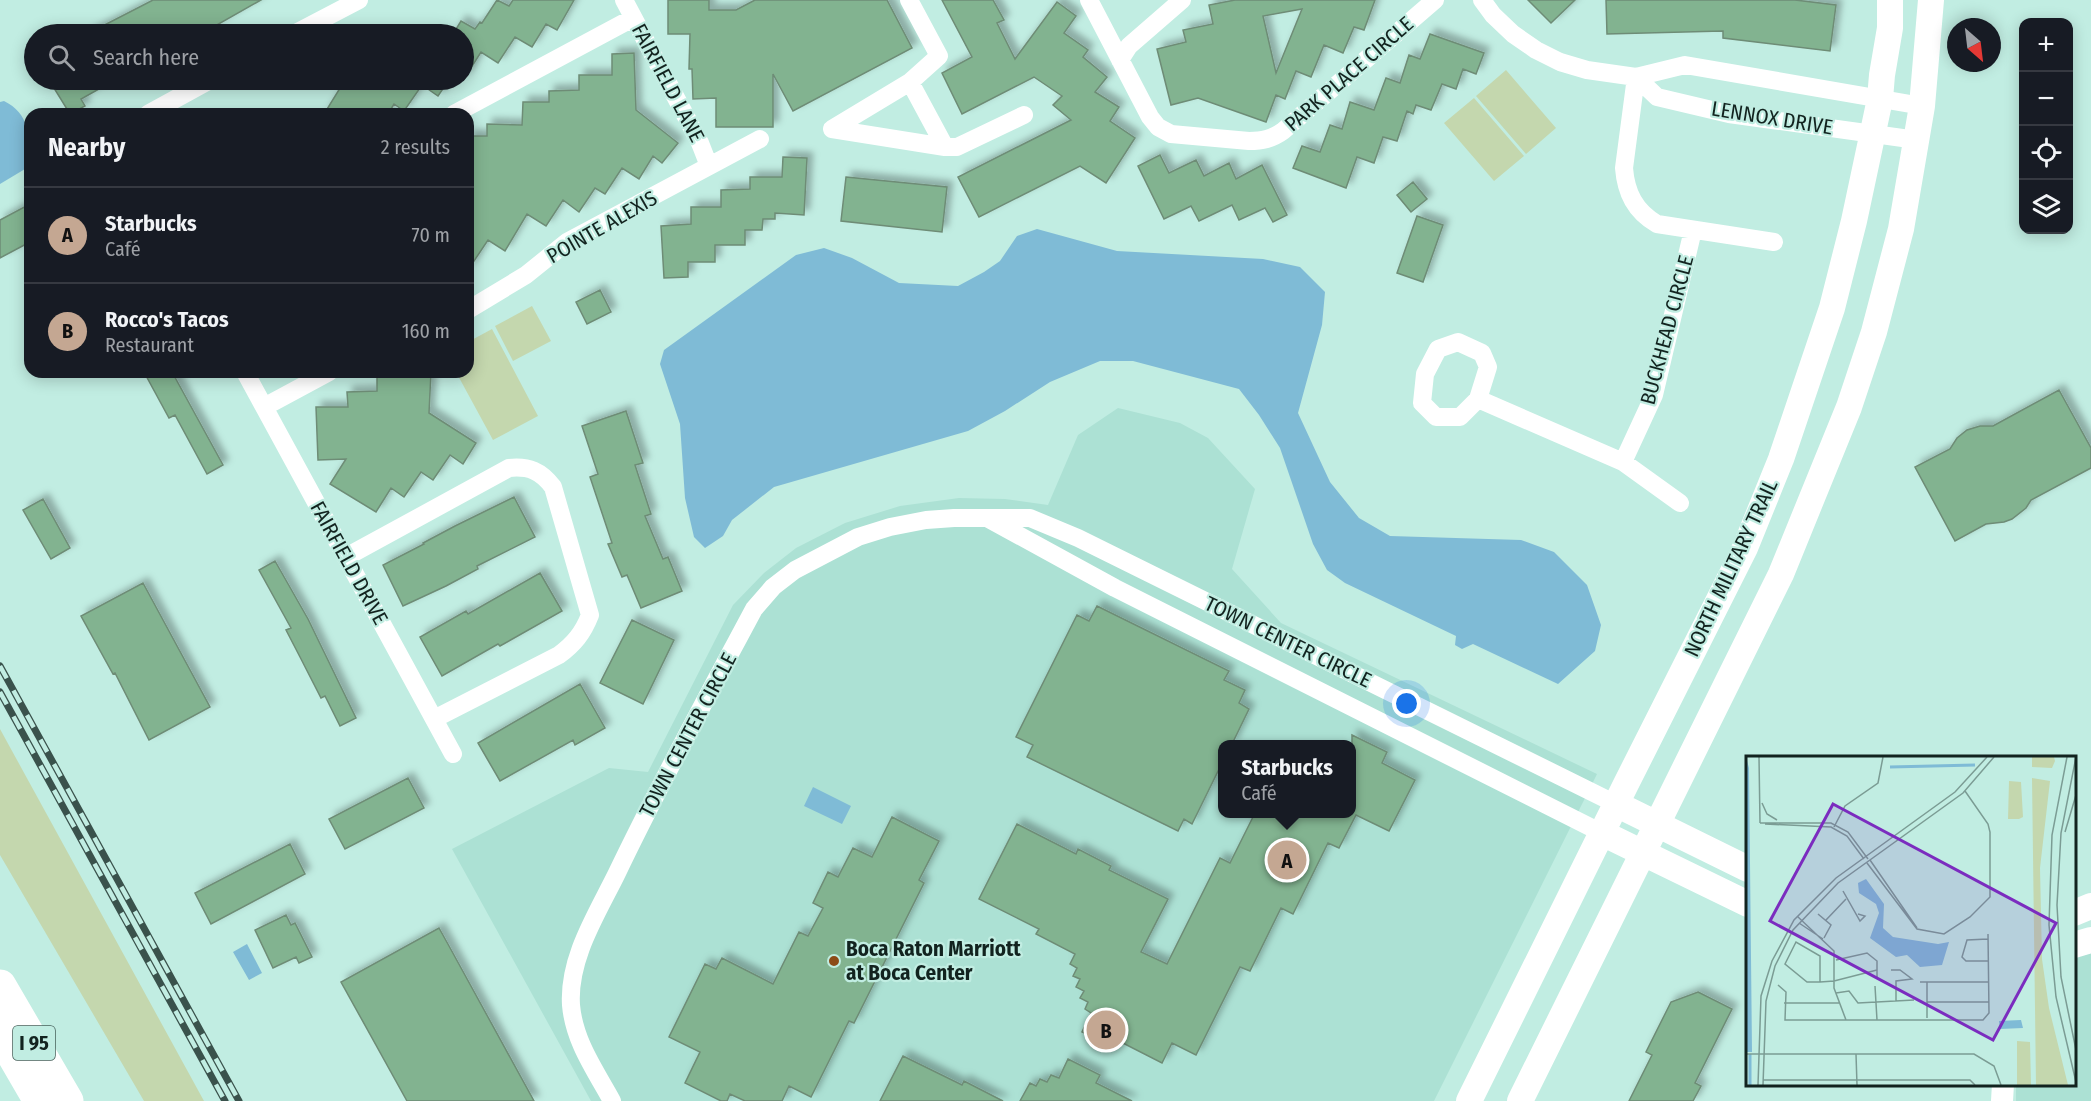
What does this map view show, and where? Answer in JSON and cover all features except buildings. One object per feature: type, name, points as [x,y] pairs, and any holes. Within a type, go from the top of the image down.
[{"type":"highway","name":"I 95","points":[[0,986],[67,1101]]},
{"type":"highway","points":[[0,1032],[40,1101]]},
{"type":"main road","name":"NORTH MILITARY TRAIL","points":[[1470,1101],[1745,548],[1780,459],[1832,308],[1854,220],[1880,99],[1890,28],[1890,0]]},
{"type":"main road","points":[[1520,1101],[1781,574],[1849,407],[1874,332],[1900,230],[1922,106],[1931,0]]},
{"type":"main road","points":[[1616,804],[1746,868]]},
{"type":"main road","points":[[1602,833],[1746,903]]},
{"type":"main road","points":[[2076,912],[2091,906]]},
{"type":"main road","points":[[2076,944],[2091,940]]},
{"type":"street","points":[[313,24],[359,0]]},
{"type":"street","name":"FAIRFIELD LANE","points":[[624,0],[700,143],[709,166]]},
{"type":"street","points":[[909,0],[939,56],[910,82],[832,129],[957,147],[1024,115]]},
{"type":"street","name":"PARK PLACE CIRCLE","points":[[1089,0],[1150,117],[1158,127],[1170,134],[1249,141],[1262,141],[1283,131],[1435,0]]},
{"type":"street","points":[[1120,60],[1129,46],[1182,0]]},
{"type":"street","name":"LENNOX DRIVE","points":[[1482,0],[1493,15],[1513,34],[1536,50],[1560,62],[1587,70],[1636,77],[1685,65],[1922,106]]},
{"type":"street","points":[[465,108],[633,18]]},
{"type":"street","name":"LENNOX DRIVE","points":[[1636,77],[1657,97],[1729,114],[1917,140]]},
{"type":"street","name":"BUCKHEAD CIRCLE","points":[[1636,77],[1624,168],[1625,182],[1636,207],[1657,224],[1774,242]]},
{"type":"street","points":[[910,82],[945,147]]},
{"type":"street","points":[[159,108],[192,90]]},
{"type":"street","name":"POINTE ALEXIS","points":[[474,306],[526,274],[567,242],[760,139]]},
{"type":"street","name":"BUCKHEAD CIRCLE","points":[[1623,462],[1654,395],[1693,230]]},
{"type":"street","name":"FAIRFIELD DRIVE","points":[[248,378],[453,754]]},
{"type":"street","points":[[264,408],[318,378]]},
{"type":"street","points":[[1478,399],[1623,462],[1680,503]]},
{"type":"street","points":[[346,557],[509,468],[522,467],[535,470],[553,487],[590,615],[585,628],[570,647],[559,655],[434,719]]},
{"type":"street","name":"TOWN CENTER CIRCLE","points":[[987,518],[1115,588],[1602,833]]},
{"type":"street","name":"TOWN CENTER CIRCLE","points":[[612,1101],[581,1047],[576,1033],[571,1004],[573,975],[576,961],[648,808],[754,609],[773,587],[795,570],[858,537],[890,527],[926,520],[1030,518],[1078,538],[1616,804]]},
{"type":"street","points":[[2002,1101],[2003,1086]]},
{"type":"shaded area","points":[[1506,70],[1556,128],[1526,154],[1476,96]]},
{"type":"shaded area","points":[[1474,98],[1524,156],[1494,181],[1444,123]]},
{"type":"shaded area","points":[[532,306],[551,341],[513,361],[495,326]]},
{"type":"shaded area","points":[[492,329],[538,416],[493,440],[459,378],[474,378],[474,339]]},
{"type":"shaded area","points":[[1118,408],[1180,423],[1208,438],[1255,489],[1232,569],[1281,623],[1597,774],[1434,1101],[591,1101],[452,849],[609,768],[648,772],[733,605],[764,573],[796,548],[845,523],[900,506],[959,498],[1005,499],[1048,505],[1078,435]]},
{"type":"shaded area","points":[[0,729],[204,1101],[144,1101],[0,855]]},
{"type":"shaded area","points":[[2091,950],[2091,1101],[2016,1101],[2016,1086],[2076,1086],[2076,956]]},
{"type":"water","points":[[4,101],[13,106],[24,120],[24,170],[0,184],[0,102]]},
{"type":"water","points":[[1037,229],[1117,251],[1263,259],[1300,267],[1325,292],[1322,325],[1298,413],[1330,482],[1359,518],[1390,536],[1521,540],[1554,552],[1587,585],[1601,625],[1595,651],[1558,684],[1473,644],[1462,649],[1455,645],[1456,636],[1345,583],[1327,570],[1313,544],[1280,448],[1239,389],[1133,361],[1100,361],[1050,382],[1005,411],[968,431],[774,487],[732,520],[723,536],[705,548],[694,537],[685,498],[680,424],[660,364],[664,350],[796,255],[824,248],[852,258],[899,283],[958,286],[1000,261],[1017,236]]},
{"type":"water","points":[[813,787],[851,806],[842,824],[804,806]]},
{"type":"water","points":[[247,944],[262,973],[249,980],[233,952]]},
{"type":"railway","points":[[0,666],[239,1101]]},
{"type":"railway","points":[[0,692],[225,1101]]},
{"type":"place","name":"Starbucks","points":[[1287,860]]},
{"type":"place","name":"Boca Raton Marriott at Boca Center","points":[[834,961]]},
{"type":"place","name":"Rocco's Tacos","points":[[1106,1030]]}]
